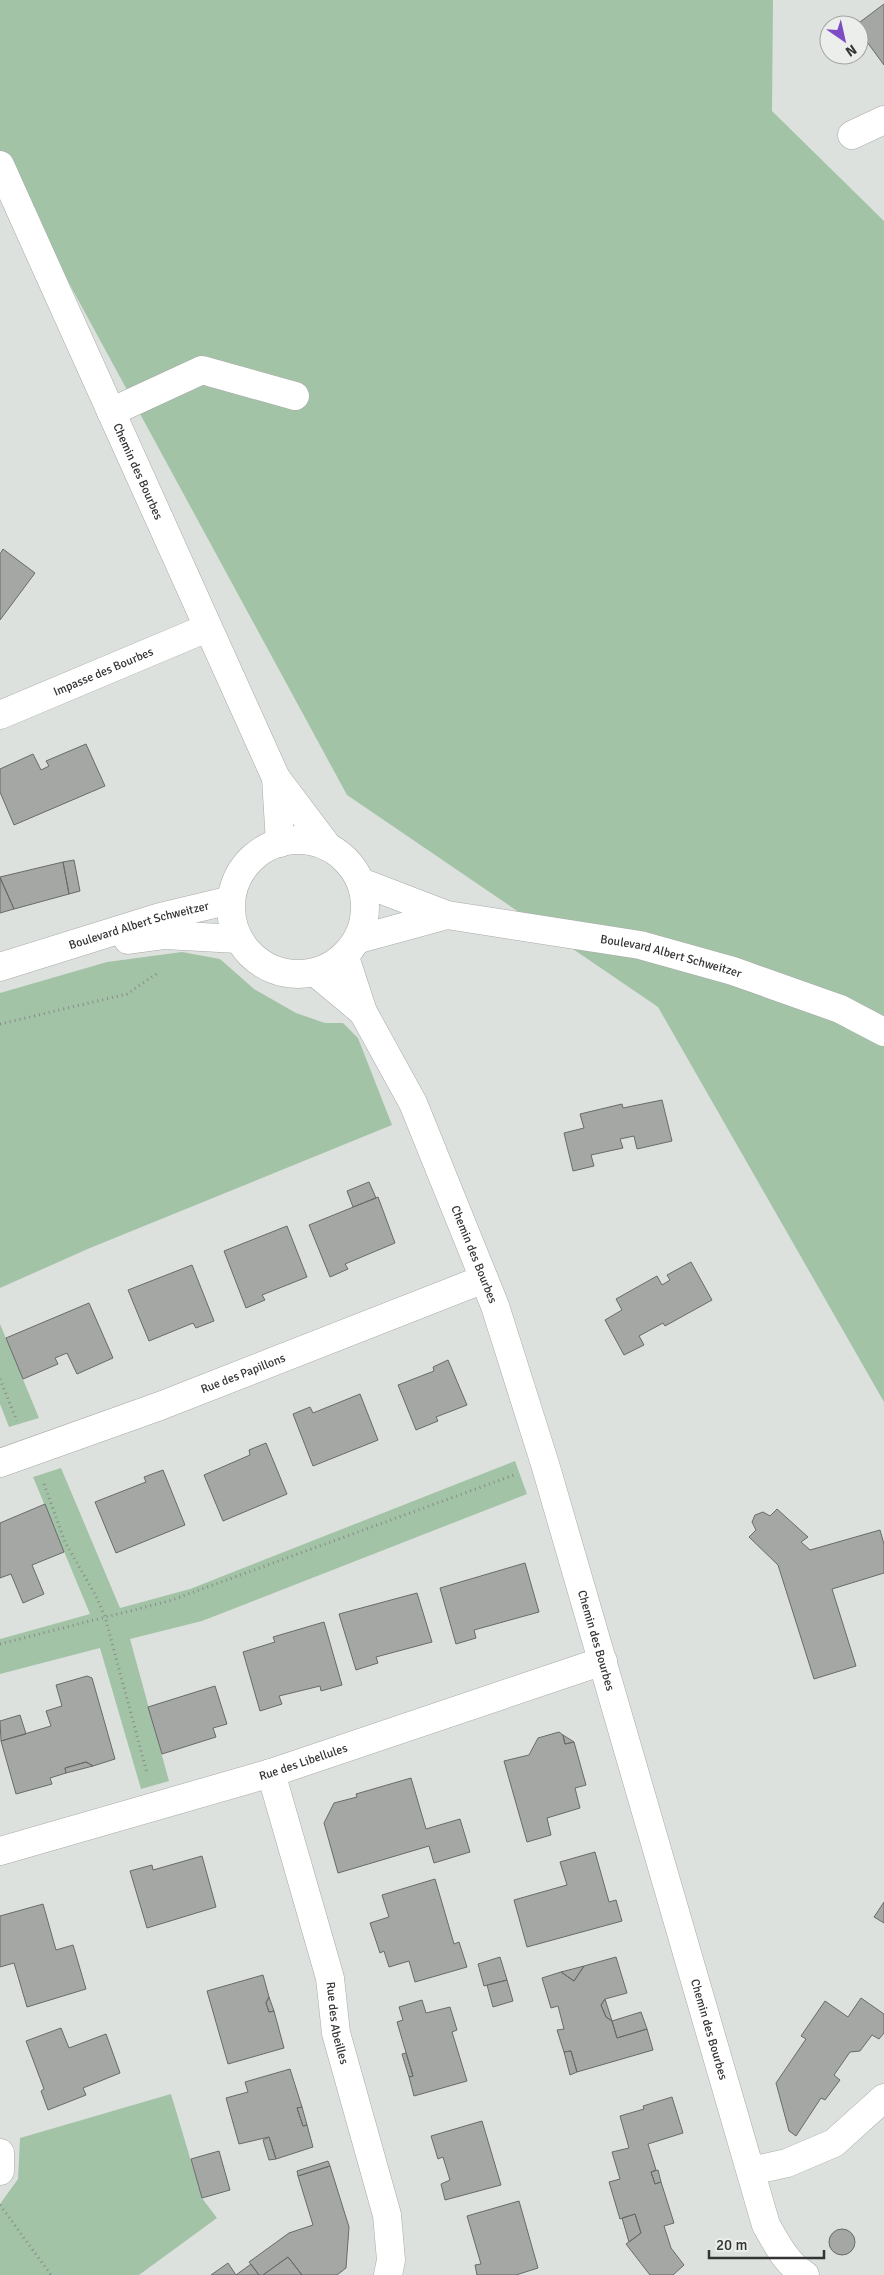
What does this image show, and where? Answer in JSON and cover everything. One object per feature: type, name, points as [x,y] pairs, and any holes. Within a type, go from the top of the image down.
[{"type":"street","points":[[852,135],[884,120]]},
{"type":"street","name":"Chemin des Bourbes","points":[[0,165],[276,778],[328,847]]},
{"type":"street","points":[[111,412],[202,370],[295,396]]},
{"type":"street","name":"Impasse des Bourbes","points":[[0,715],[207,628]]},
{"type":"street","name":"Chemin des Bourbes","points":[[276,778],[280,843]]},
{"type":"street","points":[[304,840],[328,847],[348,861],[361,882],[366,910],[352,948],[316,973],[286,974],[258,962],[238,939],[232,920],[231,900],[239,875],[256,855],[280,843],[304,840]]},
{"type":"street","name":"Boulevard Albert Schweitzer","points":[[361,882],[447,915],[640,945],[733,971],[840,1009],[884,1032]]},
{"type":"street","name":"Boulevard Albert Schweitzer","points":[[0,967],[160,917],[231,900]]},
{"type":"street","name":"Boulevard Albert Schweitzer","points":[[352,948],[447,915]]},
{"type":"street","name":"Boulevard Albert Schweitzer","points":[[48,952],[165,935],[238,939]]},
{"type":"street","name":"Chemin des Bourbes","points":[[352,948],[363,1012],[414,1103],[498,1315],[545,1464],[766,2225],[782,2252],[797,2270],[805,2275]]},
{"type":"street","name":"Chemin des Bourbes","points":[[316,973],[363,1012]]},
{"type":"street","name":"Rue des Papillons","points":[[0,1463],[160,1406],[484,1279]]},
{"type":"street","name":"Rue des Libellules","points":[[0,1851],[270,1773],[603,1661]]},
{"type":"street","name":"Rue des Abeilles","points":[[270,1773],[330,1978],[336,2033],[386,2215],[391,2260],[388,2275]]},
{"type":"street","points":[[751,2171],[787,2163],[834,2144],[884,2098]]},
{"type":"street","points":[[0,2153],[0,2171]]},
{"type":"path","points":[[0,1024],[126,994],[166,967]]},
{"type":"path","points":[[0,1379],[17,1422],[26,1454],[47,1489],[65,1542],[97,1598],[105,1617],[149,1781],[163,1804]]},
{"type":"path","points":[[0,1644],[169,1601],[545,1464]]},
{"type":"path","points":[[0,2204],[51,2275]]},
{"type":"green space","points":[[0,0],[773,0],[772,111],[884,221],[884,1402],[658,1007],[347,795],[0,156]]},
{"type":"green space","points":[[182,952],[220,959],[254,989],[296,1013],[325,1023],[343,1023],[358,1038],[392,1125],[90,1248],[0,1288],[0,993],[107,962]]},
{"type":"green space","points":[[0,1324],[39,1418],[9,1427],[0,1404]]},
{"type":"green space","points":[[515,1461],[527,1494],[202,1621],[130,1639],[169,1781],[141,1789],[100,1648],[0,1674],[0,1639],[90,1614],[33,1477],[61,1468],[120,1608],[190,1589]]},
{"type":"green space","points":[[171,2094],[202,2198],[217,2218],[139,2275],[0,2275],[0,2204],[18,2179],[20,2138]]},
{"type":"building","points":[[884,4],[884,65],[869,45],[869,15]]},
{"type":"building","points":[[3,549],[35,573],[0,620],[0,554]]},
{"type":"building","points":[[86,744],[105,786],[14,825],[0,792],[0,769],[33,754],[41,770],[49,766],[46,761]]},
{"type":"building","points":[[74,860],[80,891],[69,894],[63,862]]},
{"type":"building","points":[[63,862],[69,894],[14,909],[0,877]]},
{"type":"building","points":[[0,878],[14,909],[0,913]]},
{"type":"building","points":[[662,1100],[672,1141],[637,1149],[634,1136],[620,1139],[623,1148],[591,1155],[594,1166],[573,1171],[564,1133],[584,1128],[580,1114],[622,1104],[623,1108]]},
{"type":"building","points":[[369,1182],[376,1198],[353,1207],[347,1191]]},
{"type":"building","points":[[378,1197],[395,1243],[345,1264],[348,1269],[330,1277],[309,1225]]},
{"type":"building","points":[[287,1226],[307,1277],[262,1295],[265,1300],[246,1308],[224,1251]]},
{"type":"building","points":[[691,1262],[712,1300],[665,1326],[663,1323],[639,1336],[644,1345],[624,1355],[605,1320],[622,1310],[616,1299],[657,1276],[662,1285],[670,1280],[667,1275]]},
{"type":"building","points":[[192,1265],[214,1321],[196,1328],[193,1323],[149,1341],[128,1290]]},
{"type":"building","points":[[89,1303],[113,1358],[77,1374],[67,1353],[55,1358],[58,1364],[23,1379],[6,1338]]},
{"type":"building","points":[[448,1360],[467,1405],[436,1417],[438,1421],[416,1430],[398,1385],[434,1371],[433,1367]]},
{"type":"building","points":[[360,1394],[378,1440],[313,1466],[293,1414],[310,1407],[313,1413]]},
{"type":"building","points":[[266,1443],[287,1494],[223,1521],[204,1475],[250,1455],[249,1450]]},
{"type":"building","points":[[163,1470],[185,1525],[116,1553],[95,1502],[146,1482],[144,1477]]},
{"type":"building","points":[[45,1504],[64,1552],[32,1565],[44,1594],[23,1603],[11,1574],[0,1578],[0,1523]]},
{"type":"building","points":[[777,1509],[808,1537],[801,1542],[810,1550],[880,1530],[884,1544],[884,1573],[832,1589],[856,1666],[814,1679],[778,1565],[749,1537],[756,1530],[752,1522],[755,1515],[763,1512],[770,1516]]},
{"type":"building","points":[[525,1563],[539,1612],[474,1630],[476,1638],[456,1644],[440,1588]]},
{"type":"building","points":[[417,1593],[432,1642],[376,1657],[378,1663],[356,1670],[339,1614]]},
{"type":"building","points":[[324,1622],[342,1685],[321,1691],[320,1686],[279,1696],[282,1704],[260,1711],[243,1652],[275,1642],[273,1637]]},
{"type":"building","points":[[87,1676],[92,1678],[115,1759],[93,1766],[86,1762],[65,1768],[66,1773],[50,1778],[52,1784],[16,1794],[1,1741],[51,1726],[46,1711],[62,1706],[56,1685]]},
{"type":"building","points":[[215,1686],[227,1724],[213,1728],[216,1737],[162,1754],[148,1707]]},
{"type":"building","points":[[20,1715],[26,1734],[1,1741],[0,1721]]},
{"type":"building","points":[[559,1732],[563,1735],[565,1744],[574,1742],[586,1785],[575,1788],[580,1808],[547,1818],[551,1835],[527,1842],[504,1761],[529,1755],[538,1738]]},
{"type":"building","points":[[563,1735],[574,1742],[565,1744]]},
{"type":"building","points":[[86,1762],[93,1766],[66,1773],[65,1768]]},
{"type":"building","points":[[411,1778],[426,1829],[460,1819],[470,1852],[434,1863],[429,1846],[338,1873],[324,1823],[334,1803],[357,1797],[356,1794]]},
{"type":"building","points":[[595,1852],[609,1902],[616,1900],[622,1921],[527,1947],[514,1900],[567,1885],[560,1862]]},
{"type":"building","points":[[202,1856],[216,1907],[147,1928],[130,1871],[152,1865],[153,1870]]},
{"type":"building","points":[[435,1879],[454,1944],[459,1942],[467,1967],[415,1982],[409,1961],[389,1967],[384,1951],[380,1953],[370,1923],[389,1917],[382,1895]]},
{"type":"building","points":[[884,1902],[884,1923],[874,1917]]},
{"type":"building","points":[[43,1904],[56,1950],[73,1945],[86,1989],[27,2007],[14,1963],[0,1967],[0,1916]]},
{"type":"building","points":[[500,1957],[507,1980],[484,1986],[478,1964]]},
{"type":"building","points":[[616,1957],[627,1993],[605,1999],[601,2005],[606,2017],[612,2021],[617,2038],[647,2029],[653,2050],[577,2072],[571,2051],[564,2052],[557,2030],[564,2029],[558,2006],[551,2008],[542,1978],[561,1972],[574,1981],[584,1966]]},
{"type":"building","points":[[584,1966],[574,1981],[561,1972]]},
{"type":"building","points":[[263,1975],[269,1997],[266,2003],[269,2012],[274,2011],[284,2048],[228,2064],[207,1991]]},
{"type":"building","points":[[507,1980],[513,2001],[493,2007],[487,1985]]},
{"type":"building","points":[[269,1997],[274,2011],[269,2012],[266,2003]]},
{"type":"building","points":[[861,1998],[884,2014],[884,2033],[879,2039],[872,2035],[860,2051],[850,2052],[834,2075],[840,2080],[825,2100],[821,2098],[796,2136],[789,2131],[776,2083],[806,2039],[801,2036],[825,2001],[848,2017]]},
{"type":"building","points":[[605,1999],[612,2021],[606,2017],[601,2005]]},
{"type":"building","points":[[422,2000],[426,2013],[450,2007],[457,2030],[452,2032],[467,2081],[414,2096],[409,2077],[413,2076],[397,2022],[403,2020],[399,2007]]},
{"type":"building","points":[[641,2012],[647,2029],[617,2038],[612,2021]]},
{"type":"building","points":[[61,2028],[69,2048],[106,2034],[120,2073],[83,2088],[86,2095],[48,2110],[41,2091],[44,2089],[26,2041]]},
{"type":"building","points":[[571,2051],[577,2072],[570,2075],[564,2052]]},
{"type":"building","points":[[406,2053],[413,2076],[409,2077],[402,2054]]},
{"type":"building","points":[[290,2069],[302,2107],[297,2108],[303,2126],[307,2125],[313,2147],[276,2159],[269,2137],[239,2144],[226,2098],[248,2092],[245,2082]]},
{"type":"building","points":[[672,2097],[683,2133],[648,2144],[656,2170],[651,2172],[655,2184],[661,2182],[674,2223],[664,2226],[671,2248],[684,2265],[673,2275],[650,2275],[626,2244],[641,2233],[635,2214],[620,2219],[609,2182],[620,2179],[612,2152],[629,2148],[620,2116],[644,2109],[643,2106]]},
{"type":"building","points":[[302,2107],[307,2125],[303,2126],[297,2108]]},
{"type":"building","points":[[482,2121],[501,2185],[445,2200],[441,2184],[450,2180],[443,2157],[438,2159],[431,2136]]},
{"type":"building","points":[[269,2137],[276,2159],[269,2160],[263,2140]]},
{"type":"building","points":[[219,2151],[230,2190],[202,2198],[191,2159]]},
{"type":"building","points":[[328,2161],[330,2166],[298,2176],[297,2171]]},
{"type":"building","points":[[330,2166],[349,2227],[346,2268],[337,2275],[302,2275],[288,2257],[263,2275],[259,2275],[249,2262],[289,2233],[313,2225],[298,2176]]},
{"type":"building","points":[[658,2170],[661,2182],[655,2184],[651,2172]]},
{"type":"building","points":[[519,2201],[538,2268],[516,2275],[477,2275],[475,2265],[481,2264],[467,2216]]},
{"type":"building","points":[[635,2214],[641,2233],[629,2242],[622,2218]]},
{"type":"building","points":[[842,2229],[851,2233],[855,2242],[851,2251],[842,2255],[833,2251],[829,2242],[833,2233]]},
{"type":"building","points":[[288,2257],[302,2275],[263,2275]]},
{"type":"building","points":[[228,2263],[236,2275],[211,2275]]},
{"type":"building","points":[[251,2264],[259,2275],[236,2275]]}]
